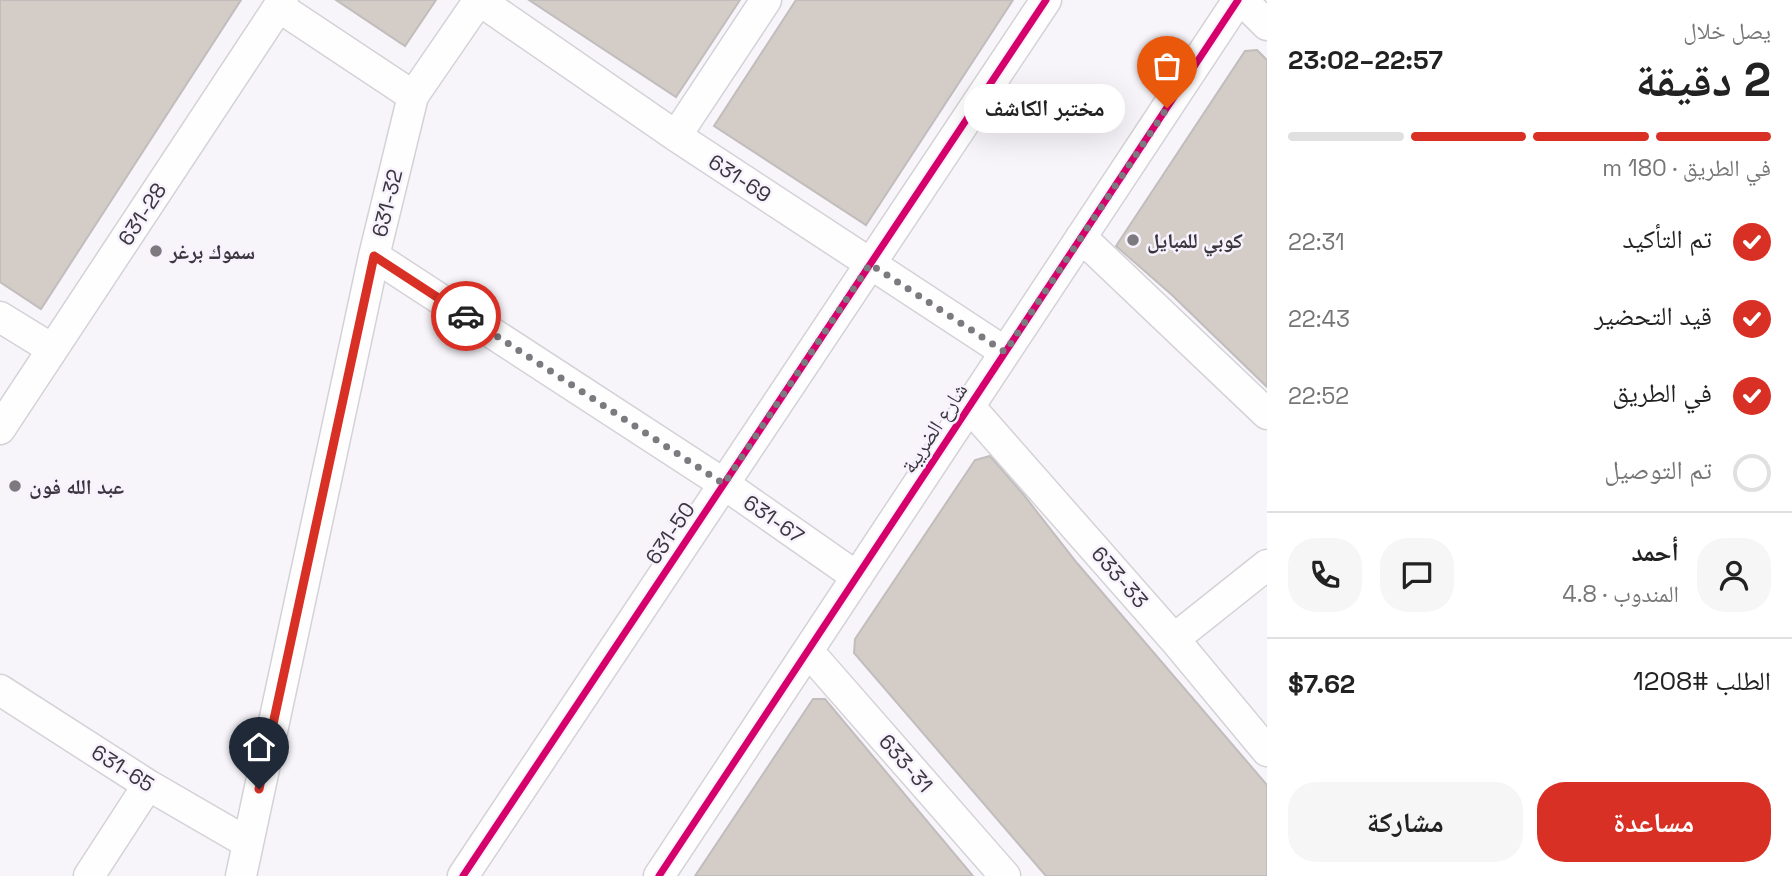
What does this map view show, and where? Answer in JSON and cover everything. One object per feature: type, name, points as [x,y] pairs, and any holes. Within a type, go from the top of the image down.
[{"type":"street","name":"631-69","points":[[479,0],[676,136],[1005,352]]},
{"type":"street","name":"631-32","points":[[241,876],[374,256],[413,96],[479,0]]},
{"type":"street","points":[[676,136],[766,0]]},
{"type":"street","name":"631-50","points":[[463,876],[1046,0]]},
{"type":"street","points":[[1240,0],[1267,25]]},
{"type":"street","name":"شارع الضريبة","points":[[659,876],[1240,0]]},
{"type":"street","points":[[281,3],[413,96]]},
{"type":"street","name":"631-28","points":[[0,429],[281,3]]},
{"type":"street","points":[[1081,237],[1267,414]]},
{"type":"street","name":"631-67","points":[[374,256],[724,484],[857,577]]},
{"type":"street","points":[[0,317],[52,349]]},
{"type":"street","name":"633-33","points":[[969,406],[1174,639],[1267,751]]},
{"type":"street","points":[[1174,639],[1267,565]]},
{"type":"street","name":"633-31","points":[[808,651],[1005,876]]},
{"type":"street","name":"631-65","points":[[0,690],[148,785],[248,843]]},
{"type":"street","points":[[89,876],[148,785]]},
{"type":"building","points":[[0,0],[241,0],[41,309],[0,282]]},
{"type":"building","points":[[336,0],[436,0],[405,46]]},
{"type":"building","points":[[529,0],[740,0],[676,97]]},
{"type":"building","points":[[796,0],[1013,0],[866,225],[714,126]]},
{"type":"building","points":[[1257,50],[1267,60],[1267,387],[1172,295],[1116,246],[1245,51]]},
{"type":"building","points":[[990,456],[1077,563],[1267,785],[1267,876],[1046,876],[854,653],[855,639],[975,460]]},
{"type":"building","points":[[813,699],[825,699],[973,876],[695,876]]},
{"type":"cycle path","points":[[463,876],[1046,0]]},
{"type":"cycle path","points":[[659,876],[1238,0]]},
{"type":"way so far","points":[[466,316],[724,484],[870,264],[1005,352],[1167,108]]},
{"type":"place","name":"مختبر الكاشف","points":[[1167,108]]},
{"type":"place","name":"كوبي للمبايل","points":[[1133,240]]},
{"type":"place","name":"سموك برغر","points":[[156,251]]},
{"type":"place","name":"عبد الله فون","points":[[15,486]]},
{"type":"route","points":[[259,789],[374,256],[466,316]]}]
